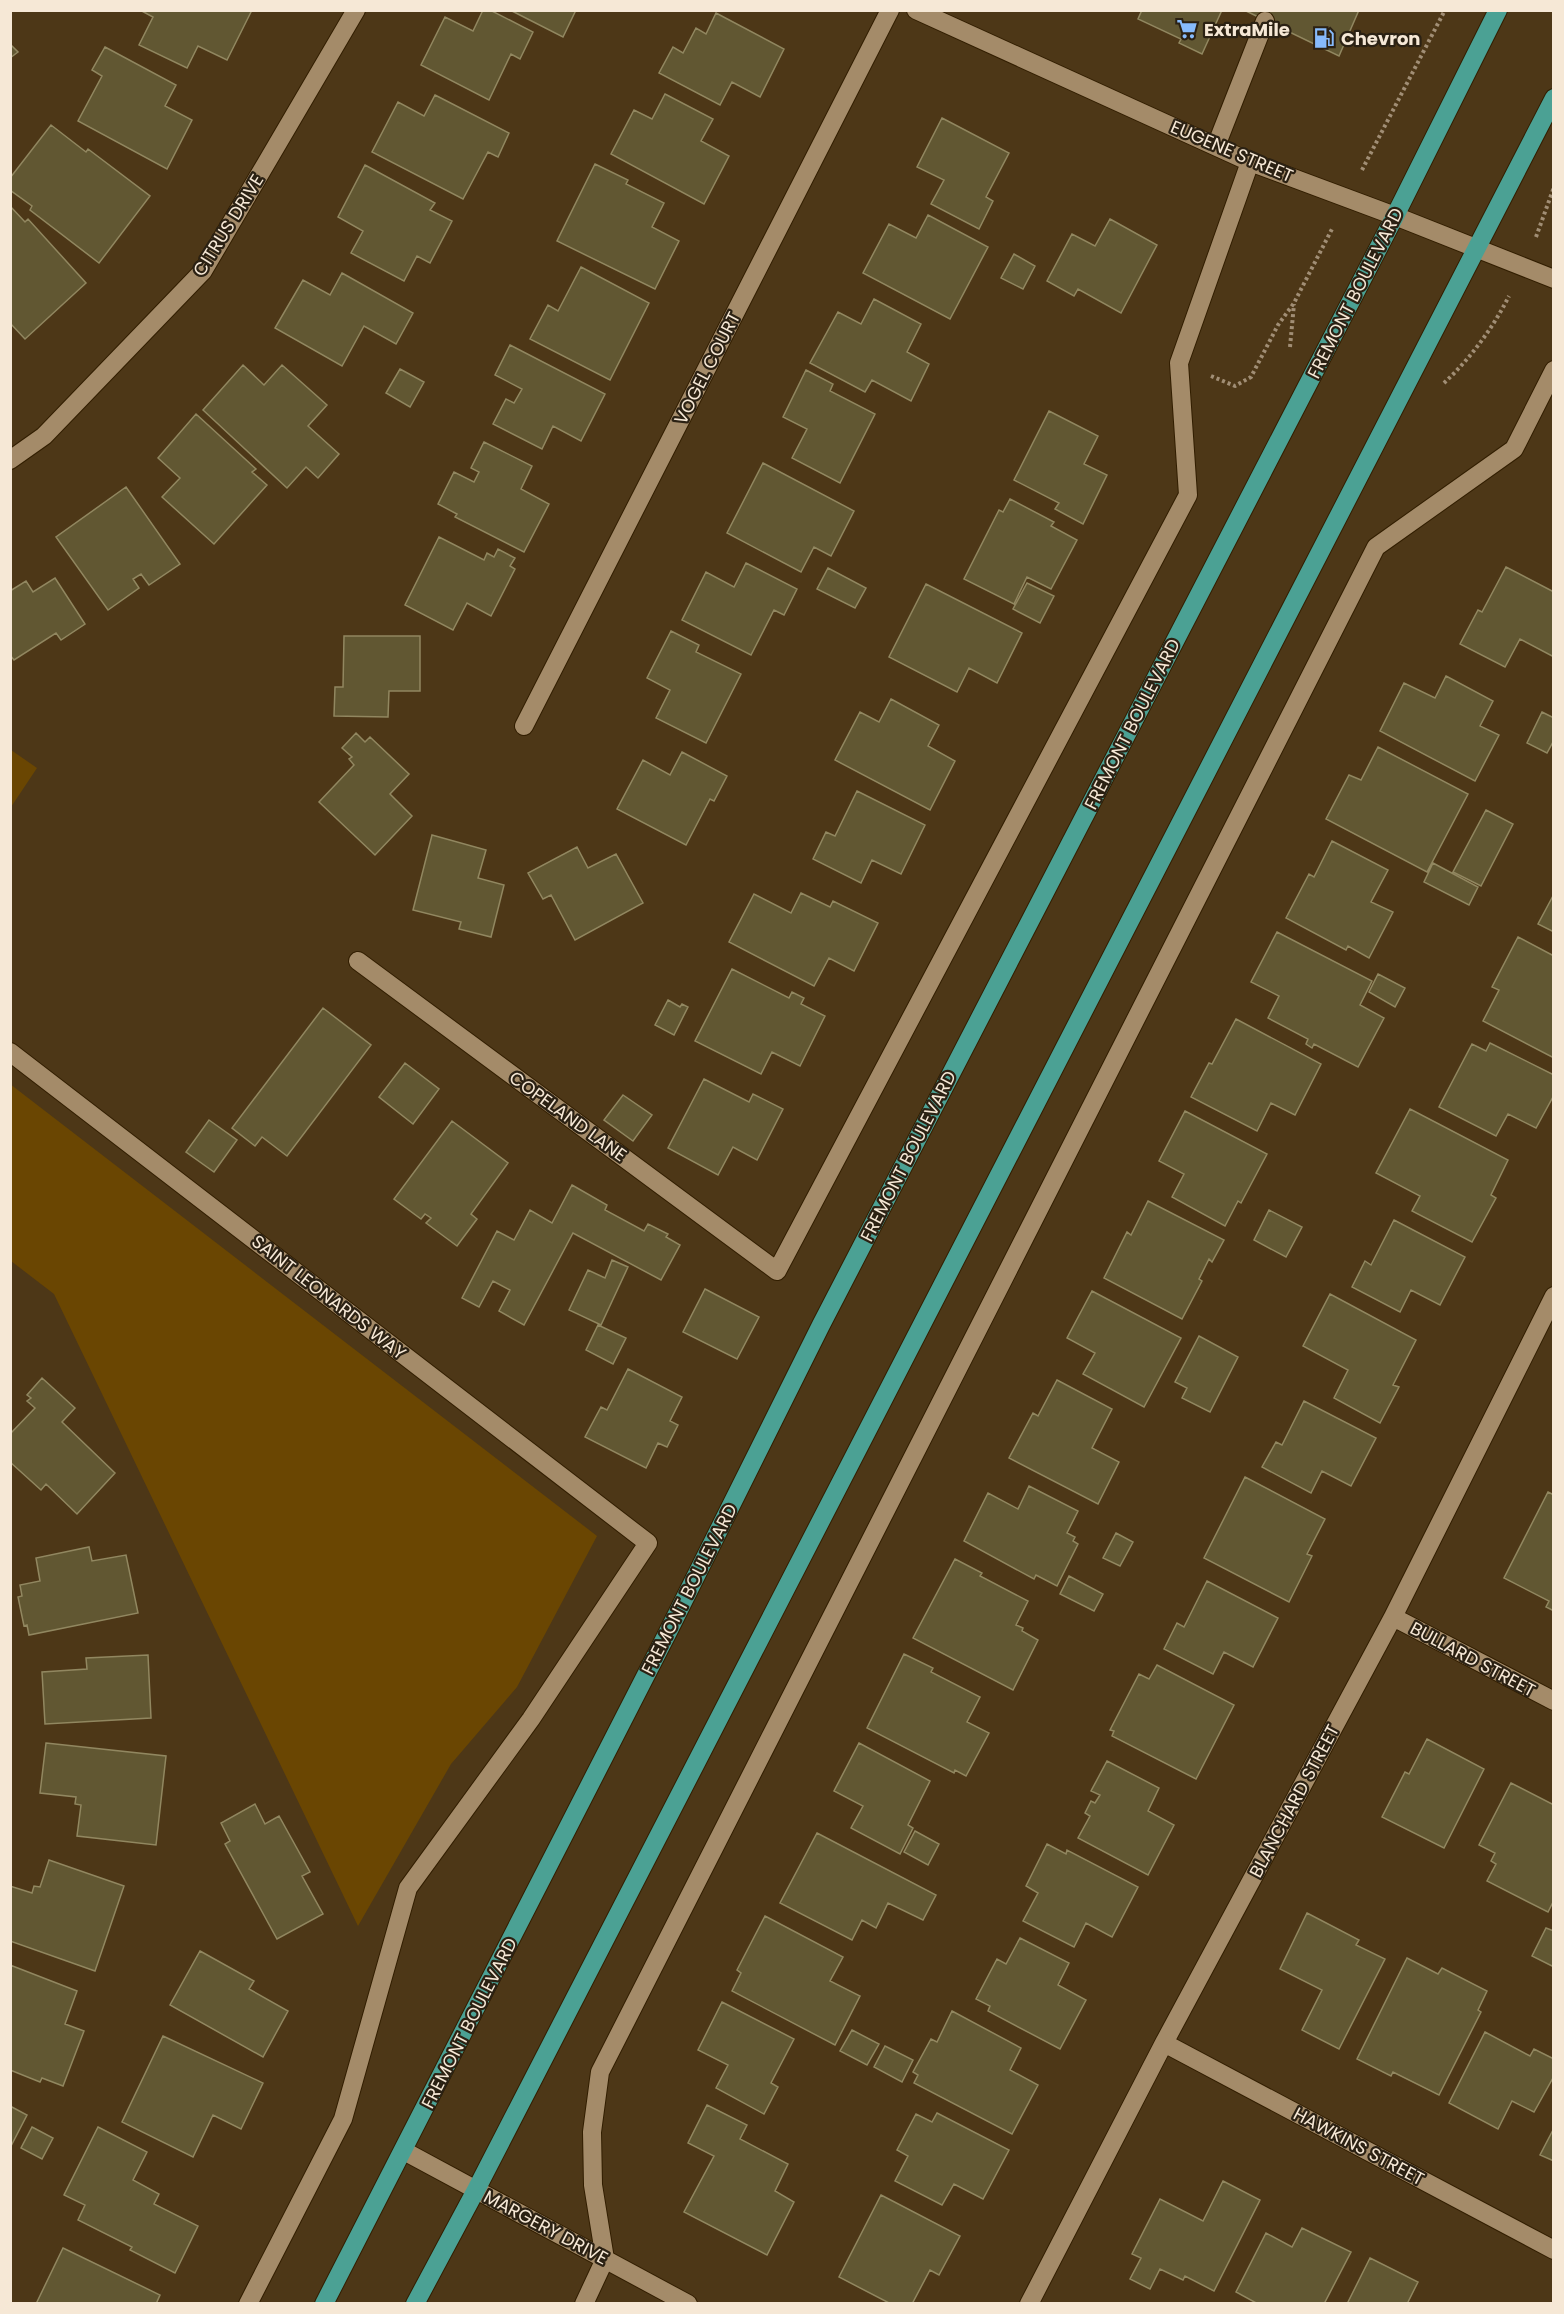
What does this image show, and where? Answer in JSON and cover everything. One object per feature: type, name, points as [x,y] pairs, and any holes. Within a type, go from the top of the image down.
[{"type":"main road","name":"FREMONT BOULEVARD","points":[[324,2304],[674,1621],[821,1325],[1395,216],[1498,10]]},
{"type":"main road","points":[[415,2304],[476,2190],[1554,98]]},
{"type":"street","name":"CITRUS DRIVE","points":[[10,460],[44,436],[203,271],[356,10]]},
{"type":"street","name":"VOGEL COURT","points":[[524,726],[890,10]]},
{"type":"street","name":"EUGENE STREET","points":[[916,10],[1250,162],[1554,279]]},
{"type":"street","points":[[1216,146],[1265,21]]},
{"type":"street","points":[[1179,363],[1250,162]]},
{"type":"street","name":"COPELAND LANE","points":[[358,961],[777,1271],[1188,495],[1179,363]]},
{"type":"street","points":[[584,2304],[605,2259],[592,2185],[592,2133],[600,2072],[1376,547],[1514,449],[1554,370]]},
{"type":"street","name":"SAINT LEONARDS WAY","points":[[10,1052],[648,1543],[531,1719],[408,1888],[343,2119],[248,2304]]},
{"type":"street","name":"BLANCHARD STREET","points":[[1029,2304],[1164,2043],[1393,1617],[1554,1296]]},
{"type":"street","name":"BULLARD STREET","points":[[1393,1617],[1554,1701]]},
{"type":"street","name":"HAWKINS STREET","points":[[1164,2043],[1554,2250]]},
{"type":"street","name":"MARGERY DRIVE","points":[[404,2151],[688,2304]]},
{"type":"path","points":[[1179,363],[1234,386],[1251,377],[1278,325],[1294,303],[1445,10]]},
{"type":"path","points":[[1438,389],[1455,374],[1497,319],[1534,245],[1554,187]]},
{"type":"shaded area","points":[[11,750],[37,768],[11,807]]},
{"type":"shaded area","points":[[10,1084],[597,1536],[517,1687],[451,1764],[358,1926],[54,1294],[11,1261]]},
{"type":"building","points":[[140,10],[252,10],[227,60],[198,46],[187,68],[139,45],[153,17]]},
{"type":"building","points":[[483,10],[490,10],[533,32],[520,59],[511,54],[489,100],[421,65],[445,17],[473,31]]},
{"type":"building","points":[[510,10],[576,10],[563,37]]},
{"type":"building","name":"ExtraMile","points":[[1142,10],[1222,10],[1202,54],[1179,43],[1181,39],[1138,19]]},
{"type":"building","name":"Chevron","points":[[1244,10],[1359,10],[1339,56]]},
{"type":"building","points":[[716,13],[784,49],[760,97],[732,82],[720,105],[659,73],[673,47],[683,53],[696,28],[706,34]]},
{"type":"building","points":[[10,44],[18,52],[10,58]]},
{"type":"building","points":[[105,47],[176,85],[165,106],[192,120],[167,169],[78,121],[102,76],[92,70]]},
{"type":"building","points":[[665,94],[713,119],[701,141],[729,156],[704,204],[611,154],[634,110],[652,119]]},
{"type":"building","points":[[435,95],[509,133],[498,157],[488,152],[463,199],[372,152],[398,102],[424,116]]},
{"type":"building","points":[[942,118],[1009,153],[986,197],[993,201],[979,229],[931,204],[944,180],[917,167]]},
{"type":"building","points":[[51,125],[86,152],[88,149],[150,196],[99,263],[30,210],[32,206],[10,190],[10,178]]},
{"type":"building","points":[[595,164],[628,180],[626,184],[664,203],[652,227],[679,241],[655,289],[557,241]]},
{"type":"building","points":[[365,165],[435,203],[430,210],[452,221],[430,263],[417,256],[404,281],[351,253],[363,231],[338,217]]},
{"type":"building","points":[[10,206],[25,222],[28,219],[86,283],[25,339],[10,323]]},
{"type":"building","points":[[928,215],[988,247],[950,319],[863,273],[889,224],[916,238]]},
{"type":"building","points":[[1110,219],[1157,245],[1121,313],[1078,289],[1074,296],[1047,281],[1072,234],[1095,246]]},
{"type":"building","points":[[1014,254],[1035,266],[1023,289],[1001,278]]},
{"type":"building","points":[[581,267],[649,303],[610,380],[530,339],[548,305],[558,311]]},
{"type":"building","points":[[342,273],[413,313],[396,344],[364,326],[342,366],[275,328],[303,280],[330,295]]},
{"type":"building","points":[[874,299],[921,324],[907,352],[929,364],[911,401],[872,380],[865,392],[810,363],[838,312],[861,324]]},
{"type":"building","points":[[510,345],[605,394],[581,441],[553,426],[542,449],[493,424],[506,399],[514,403],[522,389],[495,375]]},
{"type":"building","points":[[243,365],[264,385],[282,365],[327,405],[308,426],[339,454],[318,478],[306,467],[287,488],[203,410]]},
{"type":"building","points":[[400,369],[424,382],[410,407],[386,393]]},
{"type":"building","points":[[806,370],[833,384],[830,391],[875,414],[840,483],[792,458],[807,429],[783,417]]},
{"type":"building","points":[[1049,411],[1098,436],[1084,464],[1107,475],[1083,524],[1055,509],[1059,503],[1014,480]]},
{"type":"building","points":[[196,414],[256,469],[252,472],[267,485],[214,544],[162,497],[180,478],[158,458]]},
{"type":"building","points":[[484,442],[532,466],[521,489],[549,504],[524,552],[455,517],[457,514],[438,504],[454,472],[474,482],[479,472],[471,468]]},
{"type":"building","points":[[763,463],[854,511],[831,556],[814,547],[801,572],[727,533]]},
{"type":"building","points":[[126,487],[180,564],[149,585],[141,574],[133,579],[139,588],[108,610],[56,537]]},
{"type":"building","points":[[1010,499],[1054,522],[1051,526],[1077,540],[1051,589],[1027,577],[1014,604],[964,579],[999,510],[1003,512]]},
{"type":"building","points":[[439,537],[484,560],[487,553],[494,557],[498,549],[515,558],[510,566],[515,569],[491,616],[467,603],[453,630],[405,605]]},
{"type":"building","points":[[746,563],[797,589],[784,615],[774,610],[751,655],[682,620],[706,572],[734,587]]},
{"type":"building","points":[[1506,567],[1554,592],[1554,657],[1520,639],[1505,667],[1460,644],[1478,610],[1482,612]]},
{"type":"building","points":[[828,568],[866,588],[855,608],[817,589]]},
{"type":"building","points":[[55,578],[85,624],[61,640],[56,633],[14,660],[10,655],[10,591],[26,581],[33,592]]},
{"type":"building","points":[[1027,583],[1054,596],[1040,623],[1013,609]]},
{"type":"building","points":[[926,584],[1022,633],[997,683],[969,668],[957,692],[889,657]]},
{"type":"building","points":[[671,631],[699,645],[696,652],[741,674],[706,743],[656,718],[670,690],[647,678]]},
{"type":"building","points":[[344,636],[420,636],[420,691],[389,691],[388,717],[334,716],[335,687],[343,687]]},
{"type":"building","points":[[1446,676],[1493,701],[1480,726],[1499,735],[1475,781],[1380,731],[1404,683],[1435,698]]},
{"type":"building","points":[[891,699],[939,725],[928,746],[955,761],[930,810],[835,760],[860,712],[879,722]]},
{"type":"building","points":[[1542,712],[1554,718],[1554,740],[1547,753],[1527,743]]},
{"type":"building","points":[[356,733],[365,742],[370,737],[409,774],[390,794],[412,816],[375,855],[319,802],[354,765],[349,759],[352,757],[342,748]]},
{"type":"building","points":[[1378,747],[1468,794],[1427,872],[1326,819],[1349,775],[1361,780]]},
{"type":"building","points":[[682,752],[727,776],[714,801],[710,799],[686,845],[617,809],[643,760],[670,775]]},
{"type":"building","points":[[857,791],[925,825],[901,874],[872,860],[861,883],[813,859],[826,832],[835,836]]},
{"type":"building","points":[[1486,810],[1513,824],[1481,886],[1453,872]]},
{"type":"building","points":[[432,835],[486,850],[478,878],[504,885],[491,937],[459,929],[461,922],[413,910]]},
{"type":"building","points":[[1332,841],[1388,870],[1371,902],[1393,912],[1369,958],[1348,946],[1346,950],[1286,918],[1309,874],[1314,877]]},
{"type":"building","points":[[577,847],[588,868],[616,854],[643,903],[575,940],[551,895],[543,899],[528,873]]},
{"type":"building","points":[[1433,863],[1478,887],[1469,905],[1424,882]]},
{"type":"building","points":[[801,893],[830,907],[833,901],[878,923],[854,971],[829,958],[814,986],[729,942],[754,894],[791,913]]},
{"type":"building","points":[[1554,894],[1554,932],[1538,924]]},
{"type":"building","points":[[1277,932],[1372,981],[1360,1005],[1384,1018],[1358,1067],[1314,1044],[1312,1048],[1306,1044],[1308,1039],[1268,1018],[1279,996],[1251,982]]},
{"type":"building","points":[[1518,937],[1554,956],[1554,1058],[1483,1021],[1499,990],[1492,987]]},
{"type":"building","points":[[732,969],[789,998],[792,992],[804,998],[801,1004],[825,1016],[800,1066],[772,1052],[761,1074],[695,1041]]},
{"type":"building","points":[[1378,974],[1405,988],[1395,1007],[1369,992]]},
{"type":"building","points":[[668,1000],[680,1007],[682,1004],[688,1007],[674,1035],[655,1025]]},
{"type":"building","points":[[323,1008],[371,1045],[287,1156],[262,1137],[255,1146],[232,1128]]},
{"type":"building","points":[[1236,1019],[1321,1064],[1295,1115],[1271,1103],[1257,1131],[1191,1097]]},
{"type":"building","points":[[1490,1043],[1554,1075],[1554,1095],[1536,1128],[1508,1114],[1496,1136],[1439,1107],[1472,1044],[1486,1051]]},
{"type":"building","points":[[405,1063],[439,1089],[413,1124],[379,1097]]},
{"type":"building","points":[[704,1079],[749,1102],[753,1094],[783,1109],[757,1160],[733,1147],[718,1175],[668,1148]]},
{"type":"building","points":[[623,1095],[652,1115],[633,1141],[604,1120]]},
{"type":"building","points":[[1410,1109],[1508,1160],[1491,1195],[1496,1198],[1472,1242],[1412,1211],[1420,1196],[1376,1173]]},
{"type":"building","points":[[1185,1111],[1267,1154],[1241,1203],[1238,1201],[1225,1226],[1172,1197],[1184,1174],[1159,1161]]},
{"type":"building","points":[[209,1120],[237,1140],[214,1172],[186,1152]]},
{"type":"building","points":[[452,1121],[508,1163],[471,1214],[477,1219],[457,1246],[426,1223],[431,1218],[425,1214],[421,1219],[394,1199]]},
{"type":"building","points":[[572,1185],[607,1205],[605,1210],[644,1231],[648,1224],[668,1234],[666,1237],[680,1245],[661,1280],[573,1233],[524,1325],[499,1311],[510,1290],[493,1281],[479,1307],[462,1298],[497,1231],[514,1240],[530,1210],[552,1223]]},
{"type":"building","points":[[1148,1201],[1224,1240],[1212,1262],[1209,1259],[1199,1279],[1202,1281],[1182,1319],[1104,1278],[1127,1232],[1131,1235]]},
{"type":"building","points":[[1269,1210],[1302,1227],[1286,1257],[1254,1240]]},
{"type":"building","points":[[1394,1220],[1465,1257],[1440,1305],[1411,1290],[1400,1312],[1352,1287],[1365,1261],[1371,1265]]},
{"type":"building","points":[[612,1260],[628,1267],[601,1325],[569,1310],[588,1270],[605,1278]]},
{"type":"building","points":[[705,1289],[759,1317],[737,1359],[683,1332]]},
{"type":"building","points":[[1092,1291],[1181,1338],[1144,1407],[1083,1374],[1095,1353],[1067,1338]]},
{"type":"building","points":[[1330,1294],[1416,1340],[1393,1385],[1399,1387],[1380,1423],[1334,1398],[1348,1370],[1303,1346]]},
{"type":"building","points":[[598,1325],[626,1338],[613,1364],[586,1350]]},
{"type":"building","points":[[1199,1336],[1238,1357],[1210,1412],[1182,1398],[1187,1388],[1175,1382]]},
{"type":"building","points":[[628,1369],[682,1397],[670,1421],[678,1425],[667,1447],[658,1443],[646,1468],[585,1437],[601,1407],[607,1410]]},
{"type":"building","points":[[42,1378],[75,1408],[62,1422],[115,1473],[77,1514],[46,1484],[41,1490],[10,1462],[10,1434],[35,1408],[27,1401],[31,1398],[27,1395]]},
{"type":"building","points":[[1057,1380],[1112,1409],[1092,1448],[1119,1462],[1098,1504],[1009,1458],[1033,1413],[1038,1416]]},
{"type":"building","points":[[1304,1401],[1376,1438],[1351,1486],[1322,1471],[1311,1493],[1262,1467],[1276,1442],[1282,1445]]},
{"type":"building","points":[[1245,1477],[1325,1519],[1307,1554],[1312,1556],[1289,1602],[1204,1558]]},
{"type":"building","points":[[1029,1486],[1078,1511],[1067,1533],[1075,1537],[1073,1541],[1078,1544],[1057,1586],[1036,1575],[1034,1579],[964,1541],[988,1493],[1018,1509]]},
{"type":"building","points":[[1548,1492],[1554,1495],[1554,1611],[1546,1607],[1549,1601],[1504,1578]]},
{"type":"building","points":[[1116,1533],[1133,1542],[1120,1566],[1103,1558]]},
{"type":"building","points":[[89,1547],[92,1561],[126,1555],[138,1613],[29,1635],[27,1625],[24,1626],[18,1597],[22,1596],[20,1585],[40,1581],[36,1558]]},
{"type":"building","points":[[955,1559],[982,1573],[980,1576],[1028,1601],[1016,1625],[1038,1640],[1013,1690],[913,1638]]},
{"type":"building","points":[[1069,1576],[1103,1594],[1094,1611],[1060,1594]]},
{"type":"building","points":[[1207,1581],[1278,1618],[1253,1667],[1224,1652],[1213,1674],[1164,1649],[1177,1623],[1184,1627]]},
{"type":"building","points":[[904,1654],[933,1668],[931,1672],[980,1697],[967,1722],[989,1733],[966,1776],[955,1770],[954,1773],[867,1728]]},
{"type":"building","points":[[148,1655],[151,1718],[45,1724],[42,1672],[87,1669],[86,1658]]},
{"type":"building","points":[[1157,1665],[1234,1705],[1196,1779],[1112,1736],[1114,1731],[1110,1730],[1139,1674],[1149,1679]]},
{"type":"building","points":[[1427,1739],[1484,1769],[1444,1848],[1382,1817],[1405,1772],[1409,1774]]},
{"type":"building","points":[[46,1743],[166,1756],[156,1845],[77,1836],[81,1805],[75,1804],[76,1797],[40,1793]]},
{"type":"building","points":[[859,1743],[930,1781],[908,1825],[913,1828],[900,1854],[851,1828],[863,1806],[834,1791]]},
{"type":"building","points":[[1107,1761],[1159,1788],[1148,1811],[1174,1825],[1148,1875],[1078,1838],[1090,1816],[1085,1813],[1091,1801],[1095,1803],[1100,1795],[1091,1791]]},
{"type":"building","points":[[1511,1783],[1554,1805],[1554,1900],[1548,1912],[1487,1881],[1496,1864],[1491,1861],[1495,1853],[1479,1845]]},
{"type":"building","points":[[255,1804],[265,1824],[279,1816],[310,1872],[302,1876],[323,1914],[277,1939],[225,1844],[230,1841],[221,1823]]},
{"type":"building","points":[[915,1831],[939,1844],[928,1865],[904,1852]]},
{"type":"building","points":[[817,1833],[936,1895],[923,1920],[888,1903],[876,1928],[862,1920],[852,1940],[780,1903]]},
{"type":"building","points":[[1047,1844],[1066,1854],[1067,1850],[1138,1887],[1112,1937],[1086,1923],[1074,1947],[1023,1921],[1038,1893],[1026,1886]]},
{"type":"building","points":[[49,1860],[124,1886],[95,1971],[10,1941],[10,1886],[32,1893],[34,1886],[40,1887]]},
{"type":"building","points":[[1307,1913],[1359,1940],[1356,1945],[1385,1959],[1339,2049],[1302,2030],[1322,1990],[1280,1969]]},
{"type":"building","points":[[765,1916],[843,1957],[830,1981],[860,1996],[835,2045],[732,1991],[741,1973],[737,1970]]},
{"type":"building","points":[[1546,1928],[1554,1931],[1554,1967],[1532,1956]]},
{"type":"building","points":[[1020,1938],[1069,1963],[1058,1985],[1086,2000],[1060,2049],[988,2011],[990,2006],[976,1999],[997,1959],[1006,1964]]},
{"type":"building","points":[[200,1951],[254,1981],[249,1989],[288,2011],[263,2057],[170,2005]]},
{"type":"building","points":[[1407,1958],[1438,1974],[1442,1968],[1487,1991],[1478,2010],[1481,2012],[1439,2095],[1393,2072],[1391,2076],[1357,2059]]},
{"type":"building","points":[[10,1965],[77,1991],[65,2024],[84,2031],[63,2086],[42,2078],[40,2082],[10,2070]]},
{"type":"building","points":[[722,2002],[794,2039],[771,2083],[778,2087],[764,2114],[716,2088],[728,2065],[698,2050]]},
{"type":"building","points":[[952,2011],[1021,2048],[1010,2070],[1038,2085],[1012,2134],[914,2083],[918,2075],[913,2072],[931,2039],[937,2042]]},
{"type":"building","points":[[852,2030],[879,2044],[867,2065],[840,2051]]},
{"type":"building","points":[[1485,2032],[1530,2056],[1534,2049],[1554,2059],[1554,2076],[1534,2112],[1512,2101],[1498,2129],[1449,2103]]},
{"type":"building","points":[[163,2036],[263,2083],[241,2129],[213,2115],[193,2157],[122,2122]]},
{"type":"building","points":[[885,2046],[913,2060],[902,2082],[874,2067]]},
{"type":"building","points":[[707,2105],[747,2125],[740,2139],[788,2164],[775,2191],[794,2202],[767,2255],[684,2212],[714,2156],[688,2143]]},
{"type":"building","points":[[10,2106],[27,2115],[10,2148]]},
{"type":"building","points":[[937,2113],[1009,2150],[983,2199],[954,2184],[942,2205],[895,2181],[908,2156],[897,2150],[916,2114],[932,2122]]},
{"type":"building","points":[[32,2127],[53,2138],[42,2159],[21,2148]]},
{"type":"building","points":[[98,2127],[147,2152],[133,2180],[159,2194],[154,2204],[198,2226],[175,2273],[130,2250],[132,2247],[78,2220],[85,2205],[64,2195]]},
{"type":"building","points":[[1554,2128],[1554,2161],[1540,2155]]},
{"type":"building","points":[[1223,2181],[1260,2200],[1214,2291],[1185,2276],[1183,2280],[1160,2269],[1150,2289],[1130,2279],[1141,2258],[1132,2254],[1160,2199],[1203,2221]]},
{"type":"building","points":[[881,2195],[960,2236],[939,2275],[930,2270],[912,2304],[891,2304],[839,2277]]},
{"type":"building","points":[[1302,2228],[1351,2252],[1324,2304],[1258,2304],[1236,2292],[1266,2233],[1292,2247]]},
{"type":"building","points":[[63,2248],[160,2295],[156,2304],[36,2304]]},
{"type":"building","points":[[1370,2258],[1418,2282],[1407,2304],[1347,2304]]},
{"type":"place","name":"ExtraMile","points":[[1187,29]]},
{"type":"place","name":"Chevron","points":[[1324,38]]}]
